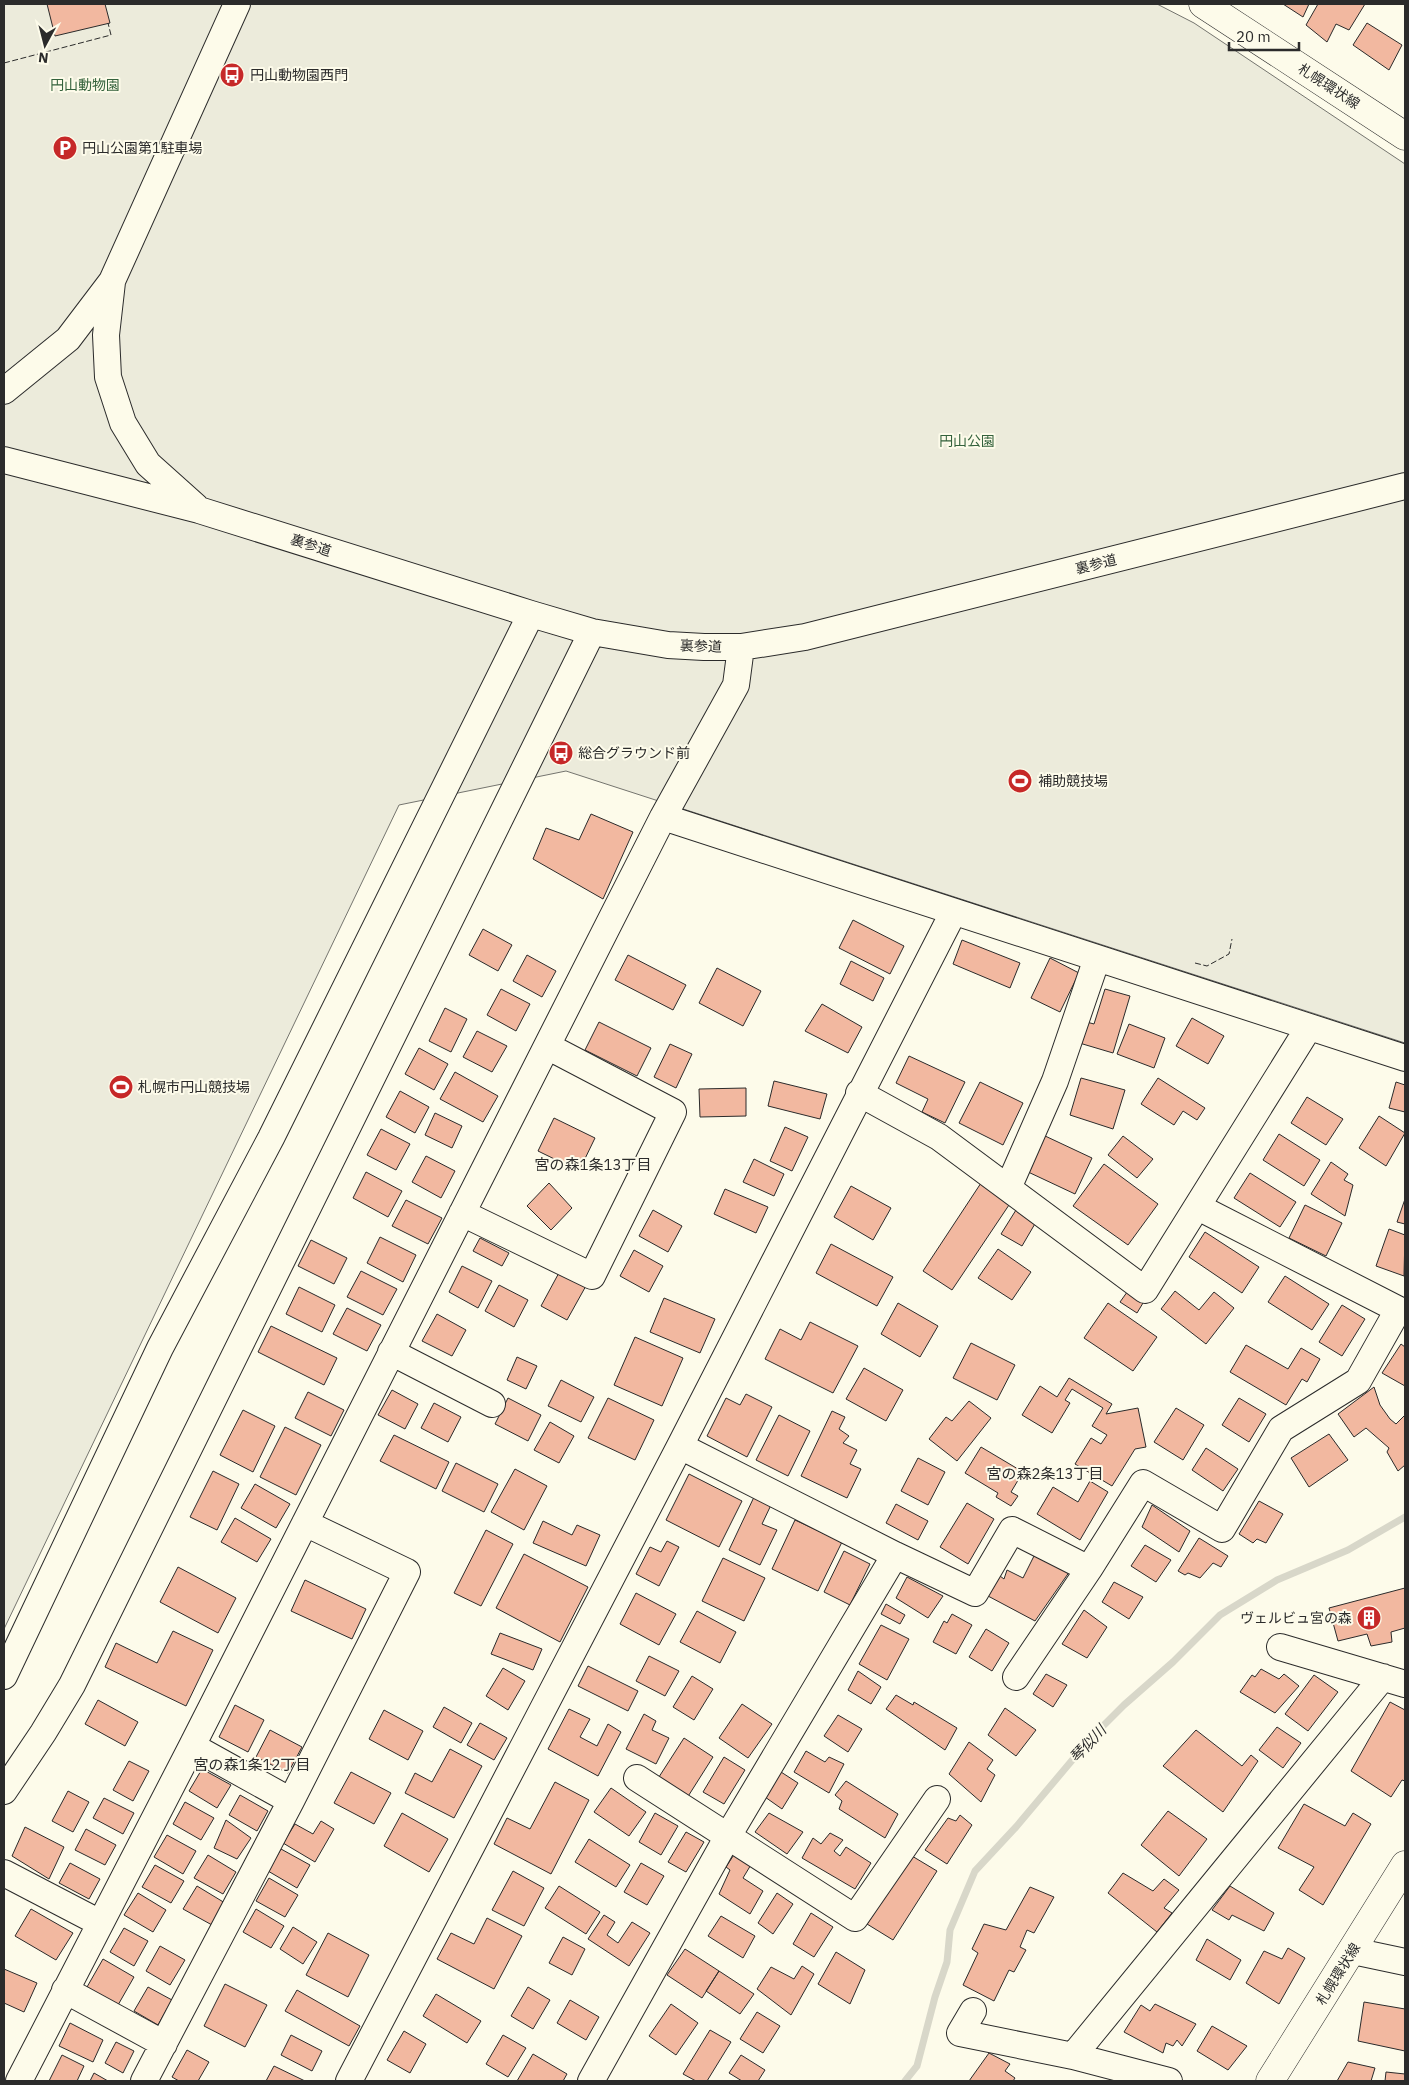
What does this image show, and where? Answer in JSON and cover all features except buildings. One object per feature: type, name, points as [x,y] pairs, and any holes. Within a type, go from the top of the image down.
[{"type":"main road","name":"札幌環状線","points":[[1203,4],[1405,136]]},
{"type":"main road","name":"札幌環状線","points":[[1270,2081],[1405,1865]]},
{"type":"street","points":[[4,391],[68,339],[112,281],[237,4]]},
{"type":"street","points":[[112,281],[106,335],[108,377],[123,422],[148,464],[200,510]]},
{"type":"street","name":"裏参道","points":[[4,460],[200,510],[592,632],[668,645],[741,647],[805,637],[1405,486]]},
{"type":"street","points":[[4,1676],[160,1348],[276,1129],[531,614]]},
{"type":"street","points":[[4,1791],[43,1734],[72,1685],[592,632]]},
{"type":"street","points":[[19,2081],[192,1746],[662,817],[736,685],[741,647]]},
{"type":"street","points":[[662,817],[953,913],[1405,1058]]},
{"type":"street","points":[[349,2081],[680,1446],[859,1093],[953,913]]},
{"type":"street","points":[[1008,1188],[1055,1082],[1093,970]]},
{"type":"street","points":[[859,1093],[939,1137],[1145,1290],[1309,1027]]},
{"type":"street","points":[[462,1214],[592,1276],[673,1112],[547,1046]]},
{"type":"street","points":[[1016,1677],[1089,1569],[1143,1483],[1222,1529],[1281,1429],[1358,1381],[1402,1311],[1198,1207]]},
{"type":"street","points":[[391,1352],[492,1404]]},
{"type":"street","points":[[680,1446],[895,1555],[975,1593],[1012,1530],[1089,1569]]},
{"type":"street","points":[[144,2081],[407,1572],[305,1523]]},
{"type":"street","points":[[591,2081],[728,1836],[895,1555]]},
{"type":"street","points":[[1073,2056],[1394,1680],[1280,1647]]},
{"type":"street","points":[[192,1746],[290,1801]]},
{"type":"street","points":[[637,1778],[855,1918],[937,1799]]},
{"type":"street","points":[[4,1873],[100,1923]]},
{"type":"street","points":[[1353,1951],[1405,1962]]},
{"type":"street","points":[[65,1990],[164,2044]]},
{"type":"street","points":[[973,2011],[960,2032],[1073,2056],[1169,2081]]},
{"type":"green space","name":"円山公園","points":[[4,4],[1157,4],[1194,23],[1405,164],[1405,1043],[566,771],[399,805],[4,1629]]},
{"type":"waterway","name":"琴似川","points":[[905,2081],[917,2066],[935,1997],[947,1962],[950,1930],[975,1871],[1016,1827],[1090,1739],[1124,1705],[1173,1662],[1220,1615],[1277,1580],[1348,1550],[1405,1517]]},
{"type":"fence","points":[[4,63],[111,35],[108,23]]},
{"type":"fence","points":[[1195,963],[1207,966],[1229,954],[1232,939]]},
{"type":"place","name":"円山動物園西門","points":[[232,75]]},
{"type":"place","name":"円山公園第1駐車場","points":[[65,148]]},
{"type":"place","name":"総合グラウンド前","points":[[561,753]]},
{"type":"place","name":"補助競技場","points":[[1020,781]]},
{"type":"place","name":"札幌市円山競技場","points":[[121,1087]]},
{"type":"place","name":"ヴェルビュ宮の森","points":[[1369,1618]]},
{"type":"district","name":"宮の森1条13丁目","points":[[593,1165]]},
{"type":"district","name":"宮の森2条13丁目","points":[[1045,1474]]},
{"type":"district","name":"宮の森1条12丁目","points":[[252,1765]]},
{"type":"park label","name":"円山動物園","points":[[85,85]]}]
